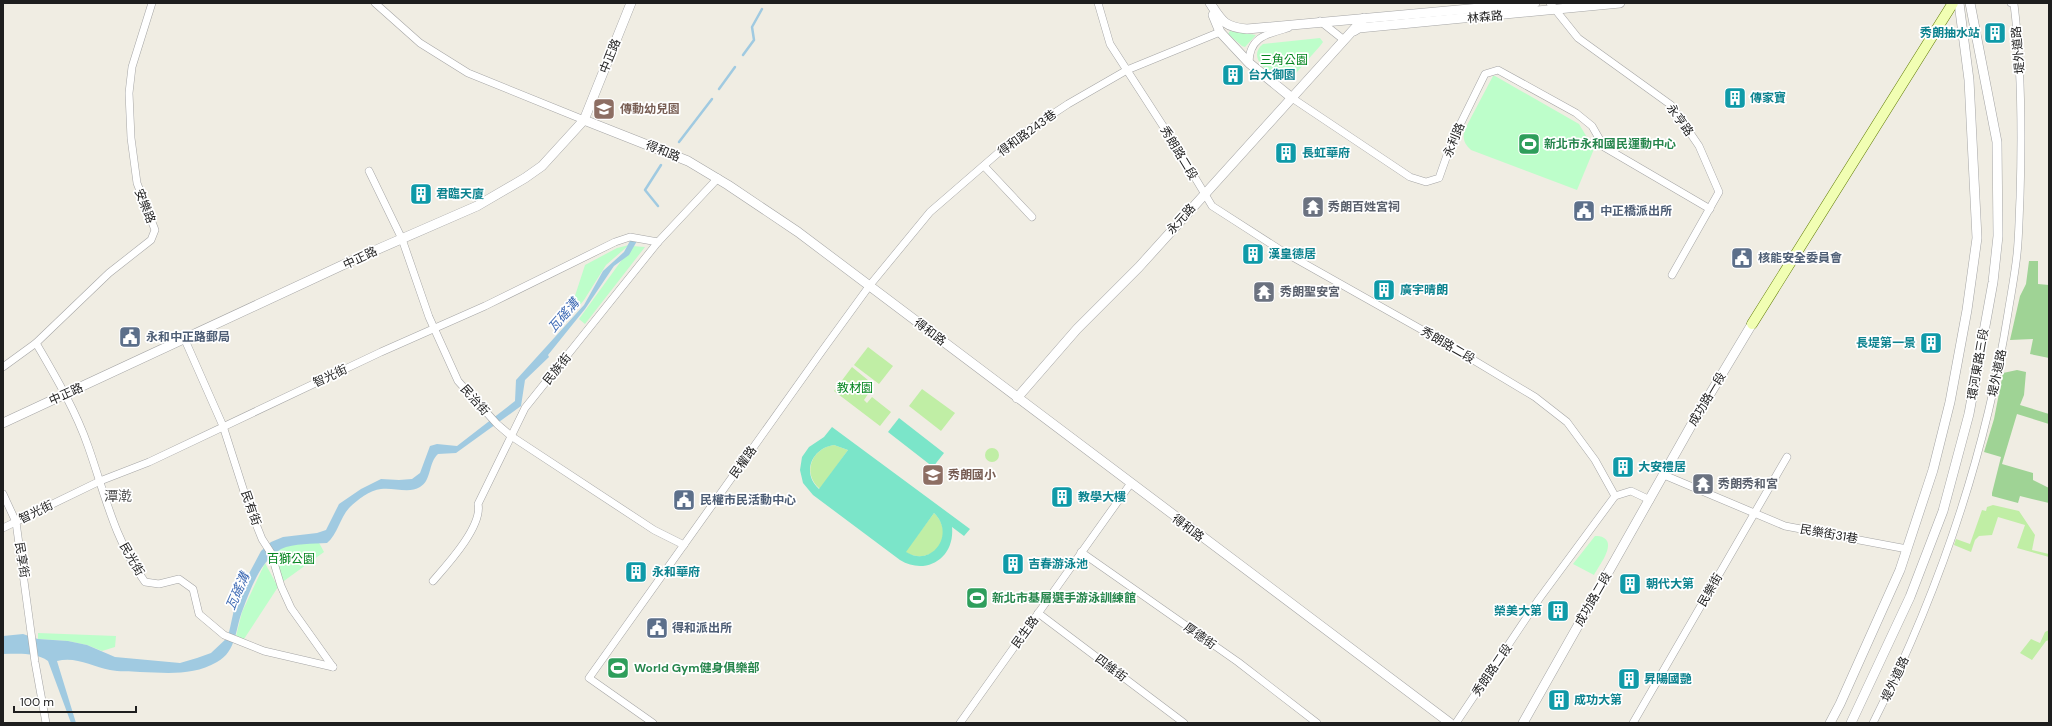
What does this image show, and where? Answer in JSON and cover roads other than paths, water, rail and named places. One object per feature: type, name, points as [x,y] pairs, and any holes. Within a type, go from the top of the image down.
[{"type":"main road","points":[[1752,324],[1953,3]]},
{"type":"street","name":"安樂路","points":[[3,367],[36,343],[109,272],[151,240],[155,230],[137,183],[131,138],[129,93],[132,67],[152,3]]},
{"type":"street","name":"得和路","points":[[375,3],[420,43],[468,73],[688,161],[718,178],[798,232],[870,285],[1017,398],[1450,723]]},
{"type":"street","name":"中正路","points":[[3,423],[402,239],[477,206],[525,178],[542,166],[584,120],[631,3]]},
{"type":"street","name":"秀朗路二段","points":[[1098,3],[1110,44],[1176,146],[1212,206],[1282,251],[1440,340],[1535,397],[1567,422],[1595,460],[1615,496],[1539,599],[1456,723]]},
{"type":"street","points":[[1209,3],[1223,22],[1232,28],[1247,29],[1309,22]]},
{"type":"street","name":"永利路","points":[[1209,3],[1220,32],[1249,63],[1292,98],[1410,177],[1426,182],[1439,178],[1452,141],[1485,74],[1498,70],[1576,113],[1592,126],[1604,147],[1710,209]]},
{"type":"street","name":"林森路","points":[[1309,22],[1535,3]]},
{"type":"street","name":"林森路","points":[[1351,33],[1359,28],[1552,7],[1620,3]]},
{"type":"street","name":"環河東路三段","points":[[1830,723],[1840,704],[1907,549],[1933,470],[1950,402],[1968,302],[1977,238],[1969,80],[1959,3]]},
{"type":"street","name":"環河東路三段","points":[[1851,723],[1860,709],[1910,597],[1943,511],[1969,414],[1993,282],[1998,236],[1997,142],[1970,3]]},
{"type":"street","name":"堤外道路","points":[[1873,723],[1900,670],[1949,550],[1979,454],[2000,365],[2017,254],[2021,159],[2020,56],[2014,4],[2012,3]]},
{"type":"street","name":"永亨路","points":[[1552,7],[1578,38],[1671,104],[1698,146],[1719,192],[1672,275]]},
{"type":"street","name":"林森路","points":[[1344,40],[1364,18]]},
{"type":"street","points":[[1320,21],[1344,40]]},
{"type":"street","points":[[1249,63],[1249,52],[1252,46],[1266,34],[1309,22]]},
{"type":"street","name":"得和路243巷","points":[[870,285],[930,212],[1030,128],[1127,70],[1220,32]]},
{"type":"street","name":"永元路","points":[[1017,398],[1077,329],[1139,267],[1344,40]]},
{"type":"street","points":[[984,166],[1032,217]]},
{"type":"street","name":"民治街","points":[[369,171],[402,239],[434,328],[458,381],[497,424],[511,436],[654,530],[684,545]]},
{"type":"street","name":"民族街","points":[[433,581],[461,550],[480,511],[478,504],[525,408],[658,242],[718,178]]},
{"type":"street","name":"智光街","points":[[3,528],[100,481],[149,462],[223,426],[484,306],[615,242],[630,237],[658,242]]},
{"type":"street","name":"民權路","points":[[643,720],[589,678],[870,285]]},
{"type":"street","name":"成功路一段","points":[[1664,476],[1692,424],[1752,324]]},
{"type":"street","name":"民有街","points":[[185,340],[223,426],[248,504],[262,539],[271,553],[281,586],[291,608],[333,667]]},
{"type":"street","name":"民光街","points":[[36,343],[66,394],[88,444],[118,534],[130,561],[145,582],[159,584],[179,579],[193,589],[200,614],[224,635],[264,650],[333,667]]},
{"type":"street","name":"民樂街","points":[[1633,723],[1787,457]]},
{"type":"street","name":"民樂街31巷","points":[[1664,476],[1785,526],[1907,549]]},
{"type":"street","name":"成功路二段","points":[[1523,723],[1664,476]]},
{"type":"street","name":"民生路","points":[[960,723],[1131,483]]},
{"type":"street","points":[[1615,496],[1631,491],[1650,500]]},
{"type":"street","name":"民享街","points":[[3,494],[16,522],[32,629],[35,662],[46,723]]},
{"type":"street","name":"厚德街","points":[[1081,552],[1238,662],[1317,723]]},
{"type":"street","name":"四維街","points":[[1038,614],[1184,723]]},
{"type":"street","points":[[643,720],[653,723]]},
{"type":"water","points":[[631,239],[637,241],[629,255],[614,266],[585,309],[548,355],[549,357],[525,380],[521,406],[456,453],[438,454],[424,484],[420,487],[411,490],[377,490],[360,498],[347,511],[334,535],[327,543],[304,544],[286,547],[274,554],[262,567],[253,584],[240,616],[232,645],[224,657],[217,662],[199,670],[170,673],[117,671],[84,662],[70,660],[57,661],[76,723],[71,723],[48,661],[32,655],[3,654],[3,636],[23,634],[38,639],[68,641],[87,645],[115,657],[180,663],[211,653],[228,637],[237,596],[261,551],[271,542],[283,537],[317,533],[326,530],[339,504],[361,489],[381,479],[412,479],[420,473],[430,446],[437,444],[457,446],[515,401],[516,380],[584,305],[603,271],[624,252]]},
{"type":"waterway","name":"瓦磘溝","points":[[743,55],[754,40],[752,27],[762,9]]},
{"type":"waterway","name":"瓦磘溝","points":[[719,89],[735,67]]},
{"type":"waterway","name":"瓦磘溝","points":[[679,142],[712,99]]},
{"type":"waterway","name":"瓦磘溝","points":[[658,206],[645,190],[661,165]]},
{"type":"place","name":"秀朗抽水站","points":[[1995,33]]},
{"type":"place","name":"台大御園","points":[[1233,75]]},
{"type":"place","name":"傳家寶","points":[[1735,98]]},
{"type":"place","name":"傳動幼兒園","points":[[604,109]]},
{"type":"place","name":"新北市永和國民運動中心","points":[[1529,144]]},
{"type":"place","name":"長虹華府","points":[[1286,153]]},
{"type":"place","name":"君臨天廈","points":[[421,194]]},
{"type":"place","name":"秀朗百姓宮祠","points":[[1313,207]]},
{"type":"place","name":"中正橋派出所","points":[[1584,211]]},
{"type":"place","name":"漢皇德居","points":[[1253,254]]},
{"type":"place","name":"核能安全委員會","points":[[1742,258]]},
{"type":"place","name":"廣宇晴朗","points":[[1384,290]]},
{"type":"place","name":"秀朗聖安宮","points":[[1264,292]]},
{"type":"place","name":"永和中正路郵局","points":[[130,337]]},
{"type":"place","name":"長堤第一景","points":[[1931,343]]},
{"type":"place","name":"大安禮居","points":[[1623,467]]},
{"type":"place","name":"秀朗國小","points":[[933,475]]},
{"type":"place","name":"秀朗秀和宮","points":[[1703,484]]},
{"type":"place","name":"教學大樓","points":[[1062,497]]},
{"type":"place","name":"民權市民活動中心","points":[[684,500]]},
{"type":"place","name":"吉春游泳池","points":[[1013,564]]},
{"type":"place","name":"永和華府","points":[[636,572]]},
{"type":"place","name":"朝代大第","points":[[1630,584]]},
{"type":"place","name":"新北市基層選手游泳訓練館","points":[[977,598]]},
{"type":"place","name":"榮美大第","points":[[1558,611]]},
{"type":"place","name":"得和派出所","points":[[657,628]]},
{"type":"place","name":"World Gym健身俱樂部","points":[[618,668]]},
{"type":"place","name":"昇陽國艷","points":[[1629,679]]},
{"type":"place","name":"成功大第","points":[[1559,700]]},
{"type":"district","name":"潭漧","points":[[118,496]]},
{"type":"park label","name":"三角公園","points":[[1284,60]]},
{"type":"park label","name":"教材園","points":[[855,388]]},
{"type":"park label","name":"百獅公園","points":[[291,559]]}]
